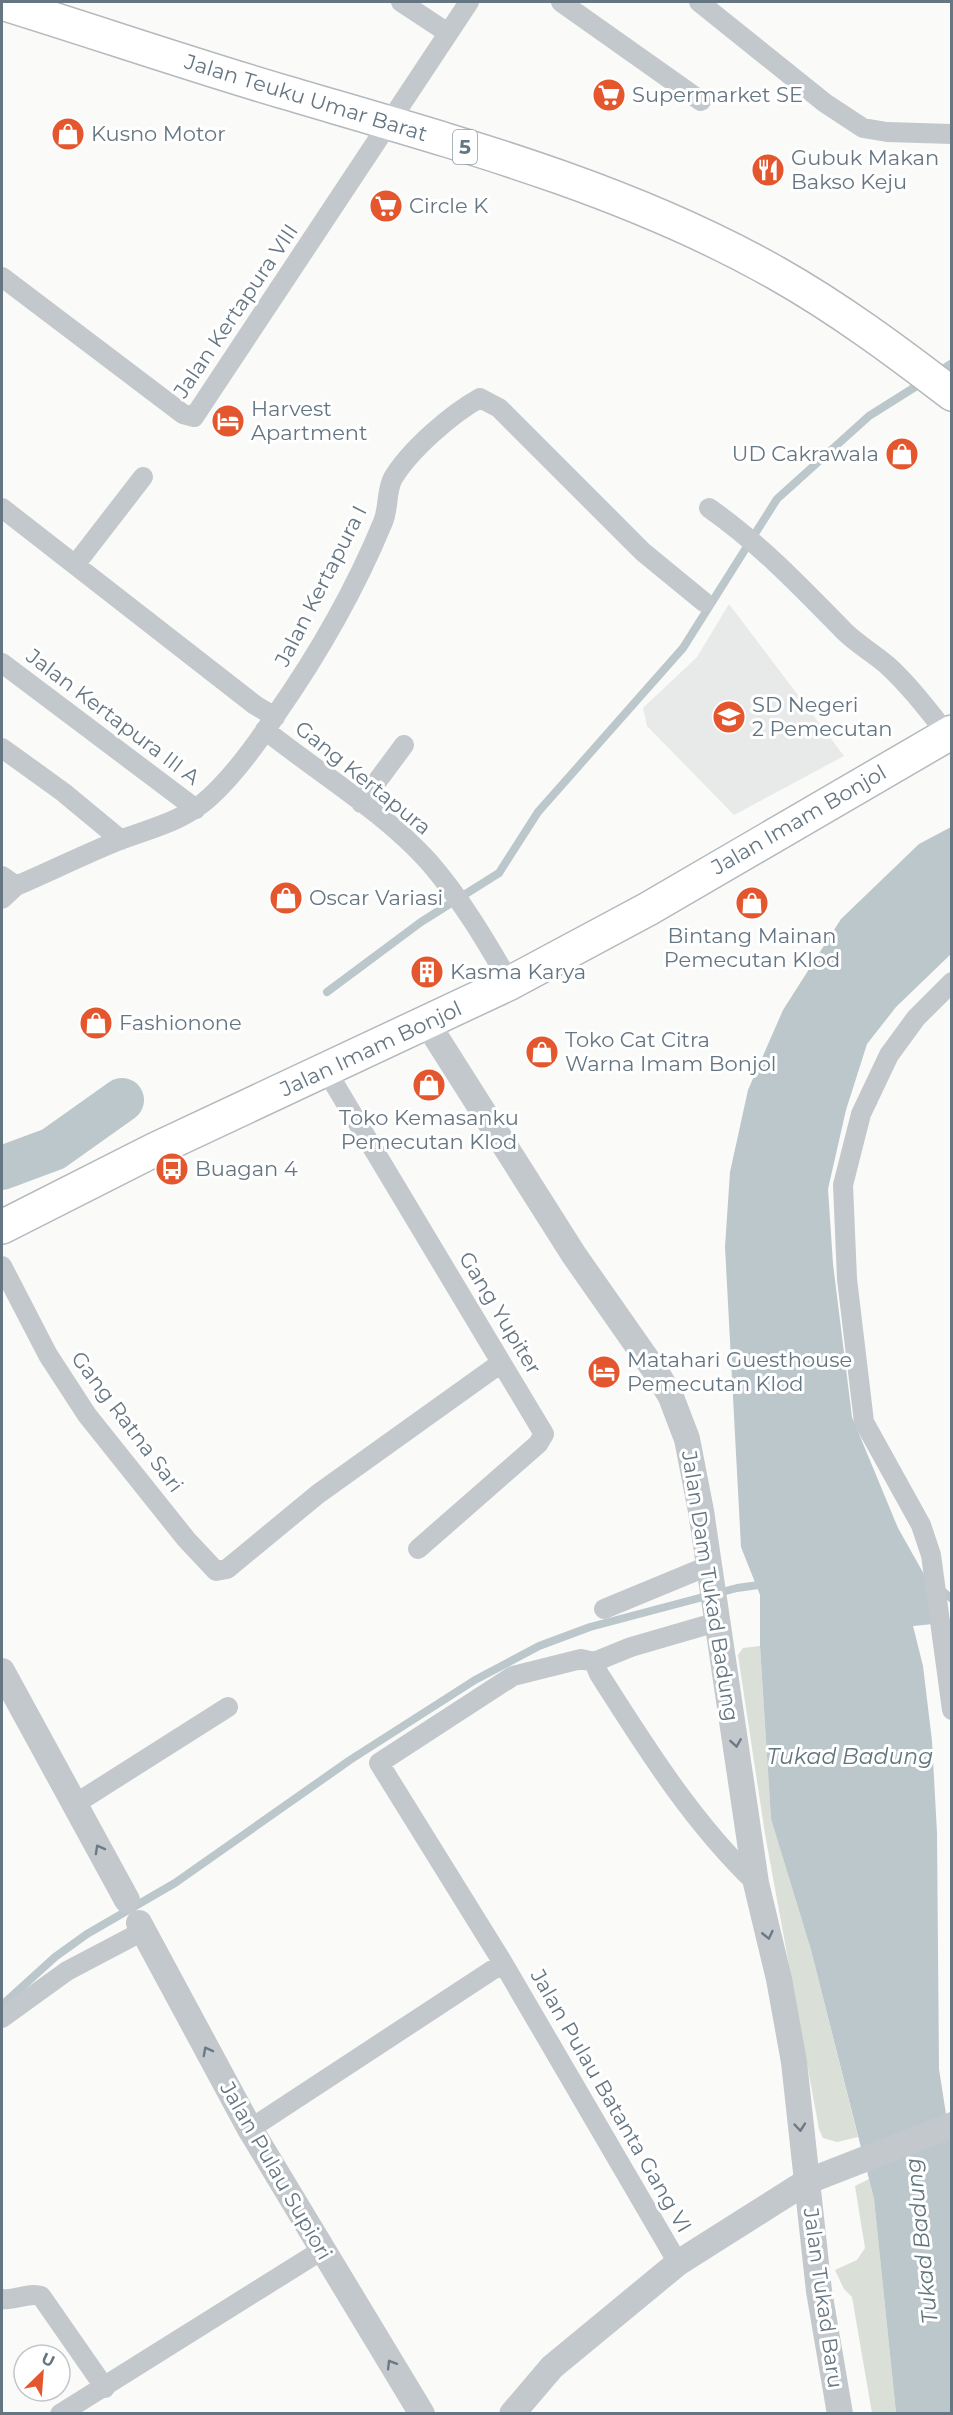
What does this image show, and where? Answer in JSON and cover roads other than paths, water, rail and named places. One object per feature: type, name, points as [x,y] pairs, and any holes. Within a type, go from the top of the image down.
[{"type":"highway","name":"Jalan Teuku Umar Barat","points":[[2,3],[568,181],[682,228],[776,273],[900,354],[951,394]]},
{"type":"highway","name":"Jalan Imam Bonjol","points":[[2,1227],[154,1150],[510,983],[648,909],[949,733]]},
{"type":"street","points":[[401,2],[448,33]]},
{"type":"street","points":[[389,123],[469,2]]},
{"type":"street","points":[[561,2],[702,100]]},
{"type":"street","points":[[699,2],[825,103],[863,128],[887,132],[951,134]]},
{"type":"street","name":"Jalan Kertapura VIII","points":[[2,277],[183,414],[195,417],[389,123]]},
{"type":"street","name":"Jalan Kertapura I","points":[[270,724],[330,629],[383,521],[393,479],[441,427],[480,398],[499,408],[643,552],[704,602]]},
{"type":"street","points":[[75,565],[143,477]]},
{"type":"street","points":[[2,508],[255,705],[270,724],[235,771],[196,809],[151,830],[6,887]]},
{"type":"street","points":[[709,508],[755,544],[816,600],[845,632],[904,681],[949,733]]},
{"type":"street","name":"Jalan Kertapura III A","points":[[2,663],[196,809]]},
{"type":"street","name":"Gang Kertapura","points":[[270,724],[406,839],[466,910],[510,983]]},
{"type":"street","points":[[361,802],[404,745]]},
{"type":"street","points":[[2,748],[63,792],[121,840]]},
{"type":"street","points":[[951,982],[916,1018],[889,1054],[861,1114],[843,1185],[847,1279],[864,1422],[921,1525],[931,1555],[948,1666],[951,1710]]},
{"type":"street","name":"Jalan Dam Tukad Badung","points":[[427,1023],[512,1160],[671,1397],[693,1466],[756,1883],[788,2025],[806,2182]]},
{"type":"street","name":"Gang Yupiter","points":[[326,1070],[544,1434],[543,1438],[417,1549]]},
{"type":"street","name":"Gang Ratna Sari","points":[[2,1266],[48,1355],[87,1415],[210,1566],[216,1570],[227,1569],[327,1487],[501,1363]]},
{"type":"street","points":[[604,1608],[708,1569]]},
{"type":"street","points":[[715,1613],[594,1662],[640,1740],[693,1813],[719,1846],[756,1883]]},
{"type":"street","name":"Jalan Pulau Batanta Gang VI","points":[[594,1662],[581,1659],[506,1679],[379,1763],[503,1963],[678,2263]]},
{"type":"street","points":[[2,1671],[141,1927],[57,1977],[2,2018]]},
{"type":"street","points":[[75,1804],[228,1707]]},
{"type":"street","name":"Jalan Pulau Supiori","points":[[141,1927],[250,2129],[422,2414]]},
{"type":"street","points":[[250,2129],[503,1963]]},
{"type":"street","points":[[512,2414],[552,2367],[678,2263],[806,2182],[951,2125]]},
{"type":"street","name":"Jalan Tukad Baru","points":[[806,2182],[819,2291],[840,2414]]},
{"type":"street","points":[[60,2414],[105,2388],[322,2250]]},
{"type":"street","points":[[2,2299],[9,2300],[35,2294],[41,2296],[105,2388]]},
{"type":"water","name":"Tukad Badung","points":[[951,827],[951,954],[896,1007],[867,1044],[846,1110],[828,1189],[833,1264],[852,1417],[898,1528],[925,1576],[933,1624],[913,1626],[923,1666],[932,1741],[937,1833],[939,2069],[952,2153],[951,2413],[896,2413],[874,2199],[811,1950],[771,1819],[760,1646],[760,1595],[741,1547],[725,1247],[730,1172],[748,1090],[783,1010],[841,919],[919,844]]},
{"type":"waterway","points":[[938,372],[952,363]]},
{"type":"waterway","points":[[327,992],[421,922],[499,873],[538,812],[683,648],[777,499],[869,416],[923,382]]},
{"type":"waterway","points":[[2,1168],[53,1149],[122,1100]]},
{"type":"waterway","points":[[2,2005],[55,1957],[87,1934],[175,1883],[350,1760],[475,1680],[539,1646],[590,1627],[737,1588],[766,1584]]},
{"type":"waterway","points":[[940,1589],[952,1599]]},
{"type":"place","name":"Supermarket SE","points":[[609,95]]},
{"type":"place","name":"Kusno Motor","points":[[68,134]]},
{"type":"place","name":"Gubuk Makan Bakso Keju","points":[[768,170]]},
{"type":"place","name":"Circle K","points":[[386,206]]},
{"type":"place","name":"Harvest Apartment","points":[[228,421]]},
{"type":"place","name":"UD Cakrawala","points":[[902,454]]},
{"type":"place","name":"SD Negeri 2 Pemecutan","points":[[729,717]]},
{"type":"place","name":"Oscar Variasi","points":[[286,898]]},
{"type":"place","name":"Bintang Mainan Pemecutan Klod","points":[[752,903]]},
{"type":"place","name":"Kasma Karya","points":[[427,972]]},
{"type":"place","name":"Fashionone","points":[[96,1023]]},
{"type":"place","name":"Toko Cat Citra Warna Imam Bonjol","points":[[542,1052]]},
{"type":"place","name":"Toko Kemasanku Pemecutan Klod","points":[[429,1085]]},
{"type":"place","name":"Buagan 4","points":[[172,1169]]},
{"type":"place","name":"Matahari Guesthouse Pemecutan Klod","points":[[604,1372]]}]
